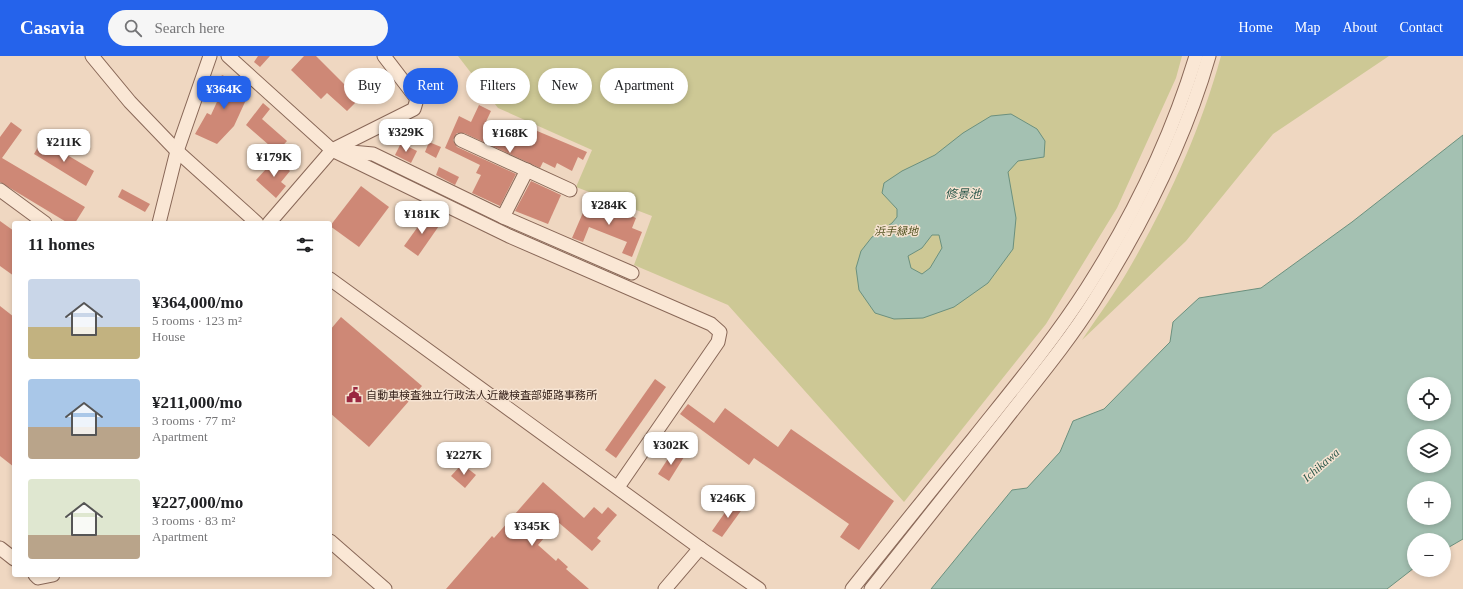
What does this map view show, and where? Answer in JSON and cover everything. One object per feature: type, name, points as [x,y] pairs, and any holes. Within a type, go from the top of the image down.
[{"type":"street","points":[[92,56],[130,102],[177,151],[255,221]]},
{"type":"street","points":[[159,221],[177,151],[210,56]]},
{"type":"street","points":[[228,56],[332,150],[509,236],[711,324],[720,332],[718,342],[618,487]]},
{"type":"street","points":[[271,221],[332,150],[414,109],[417,99],[384,56]]},
{"type":"street","points":[[852,589],[1039,356],[1087,288],[1124,225],[1156,164],[1201,59]]},
{"type":"street","points":[[871,589],[1052,360],[1093,302],[1136,230],[1167,167],[1201,59]]},
{"type":"street","points":[[461,140],[570,190]]},
{"type":"street","points":[[332,150],[373,154],[503,217],[632,273]]},
{"type":"street","points":[[503,217],[527,170]]},
{"type":"street","points":[[0,190],[41,221]]},
{"type":"street","points":[[332,280],[700,548],[759,589]]},
{"type":"street","points":[[332,543],[385,589]]},
{"type":"street","points":[[0,548],[12,557]]},
{"type":"street","points":[[665,589],[700,548]]},
{"type":"green space","name":"浜手緑地","points":[[458,56],[1182,56],[1176,78],[1117,208],[1046,324],[904,502],[728,305],[634,265],[652,216],[576,187],[592,150],[498,108],[495,104],[530,104],[530,68],[467,68]]},
{"type":"green space","points":[[1221,56],[1389,56],[1273,134],[1186,241],[1082,340],[1125,276],[1170,190],[1204,110]]},
{"type":"water","name":"修景池","points":[[1011,114],[1037,129],[1045,141],[1044,157],[1018,161],[1008,172],[1016,218],[1013,249],[988,283],[954,307],[923,318],[894,319],[875,313],[859,290],[856,268],[861,251],[872,237],[892,223],[897,217],[897,209],[882,193],[884,183],[902,171],[935,155],[963,133],[991,116]],"holes":[[[932,235],[939,235],[942,248],[930,268],[922,274],[911,268],[908,256],[922,248]]]},
{"type":"water","name":"Ichikawa","points":[[1463,135],[1463,539],[1451,546],[1451,533],[1407,533],[1407,573],[1387,589],[931,589],[1012,490],[1027,488],[1060,452],[1073,421],[1104,409],[1170,342],[1173,322],[1199,298],[1261,288],[1352,222]]},
{"type":"building","points":[[258,56],[270,56],[260,67],[254,62]]},
{"type":"building","points":[[304,56],[316,56],[344,84],[344,104],[354,104],[347,111],[327,93],[321,99],[291,70]]},
{"type":"building","points":[[222,75],[251,89],[234,126],[217,144],[195,134],[207,113],[211,115],[221,93],[215,90]]},
{"type":"building","points":[[263,103],[270,109],[262,119],[287,141],[277,152],[246,125]]},
{"type":"building","points":[[479,105],[491,111],[483,128],[511,141],[515,135],[517,136],[523,125],[587,152],[583,160],[578,157],[572,171],[557,163],[555,168],[543,162],[540,168],[464,133],[457,133],[453,140],[457,147],[516,174],[500,206],[472,193],[481,175],[476,173],[480,165],[445,148],[459,116],[471,122]]},
{"type":"building","points":[[11,122],[22,130],[2,158],[85,207],[76,221],[65,221],[0,182],[0,137]]},
{"type":"building","points":[[42,140],[94,171],[86,186],[34,154]]},
{"type":"building","points":[[429,142],[441,147],[436,158],[425,152]]},
{"type":"building","points":[[401,143],[417,151],[411,163],[395,155]]},
{"type":"building","points":[[276,158],[290,171],[281,182],[286,186],[276,198],[256,180]]},
{"type":"building","points":[[439,167],[459,177],[455,185],[436,175]]},
{"type":"building","points":[[531,181],[561,195],[548,224],[515,211]]},
{"type":"building","points":[[361,186],[389,207],[359,247],[332,227],[332,223]]},
{"type":"building","points":[[122,189],[150,204],[145,212],[118,197]]},
{"type":"building","points":[[588,201],[604,207],[605,205],[636,218],[632,228],[642,232],[632,257],[622,253],[627,242],[589,227],[583,242],[572,238]]},
{"type":"building","points":[[427,214],[441,223],[418,256],[404,246]]},
{"type":"building","points":[[0,221],[12,230],[12,275],[0,266]]},
{"type":"building","points":[[0,306],[12,315],[12,465],[0,456]]},
{"type":"building","points":[[341,317],[422,386],[369,447],[332,415],[332,328]]},
{"type":"building","points":[[655,379],[666,387],[616,458],[605,450]]},
{"type":"building","points":[[688,404],[714,423],[725,408],[778,447],[791,429],[894,501],[859,550],[840,537],[849,524],[754,458],[749,465],[680,414]]},
{"type":"building","points":[[673,451],[684,457],[669,481],[658,474]]},
{"type":"building","points":[[462,464],[476,475],[465,488],[451,476]]},
{"type":"building","points":[[543,482],[584,518],[594,507],[602,514],[608,507],[617,515],[597,538],[601,541],[592,551],[558,522],[538,545],[556,561],[558,558],[568,567],[566,569],[589,589],[446,589],[492,536],[494,538]]},
{"type":"building","points":[[733,501],[743,508],[722,537],[712,531]]},
{"type":"place","name":"自動車検査独立行政法人近畿検査部姫路事務所","points":[[354,395]]}]
